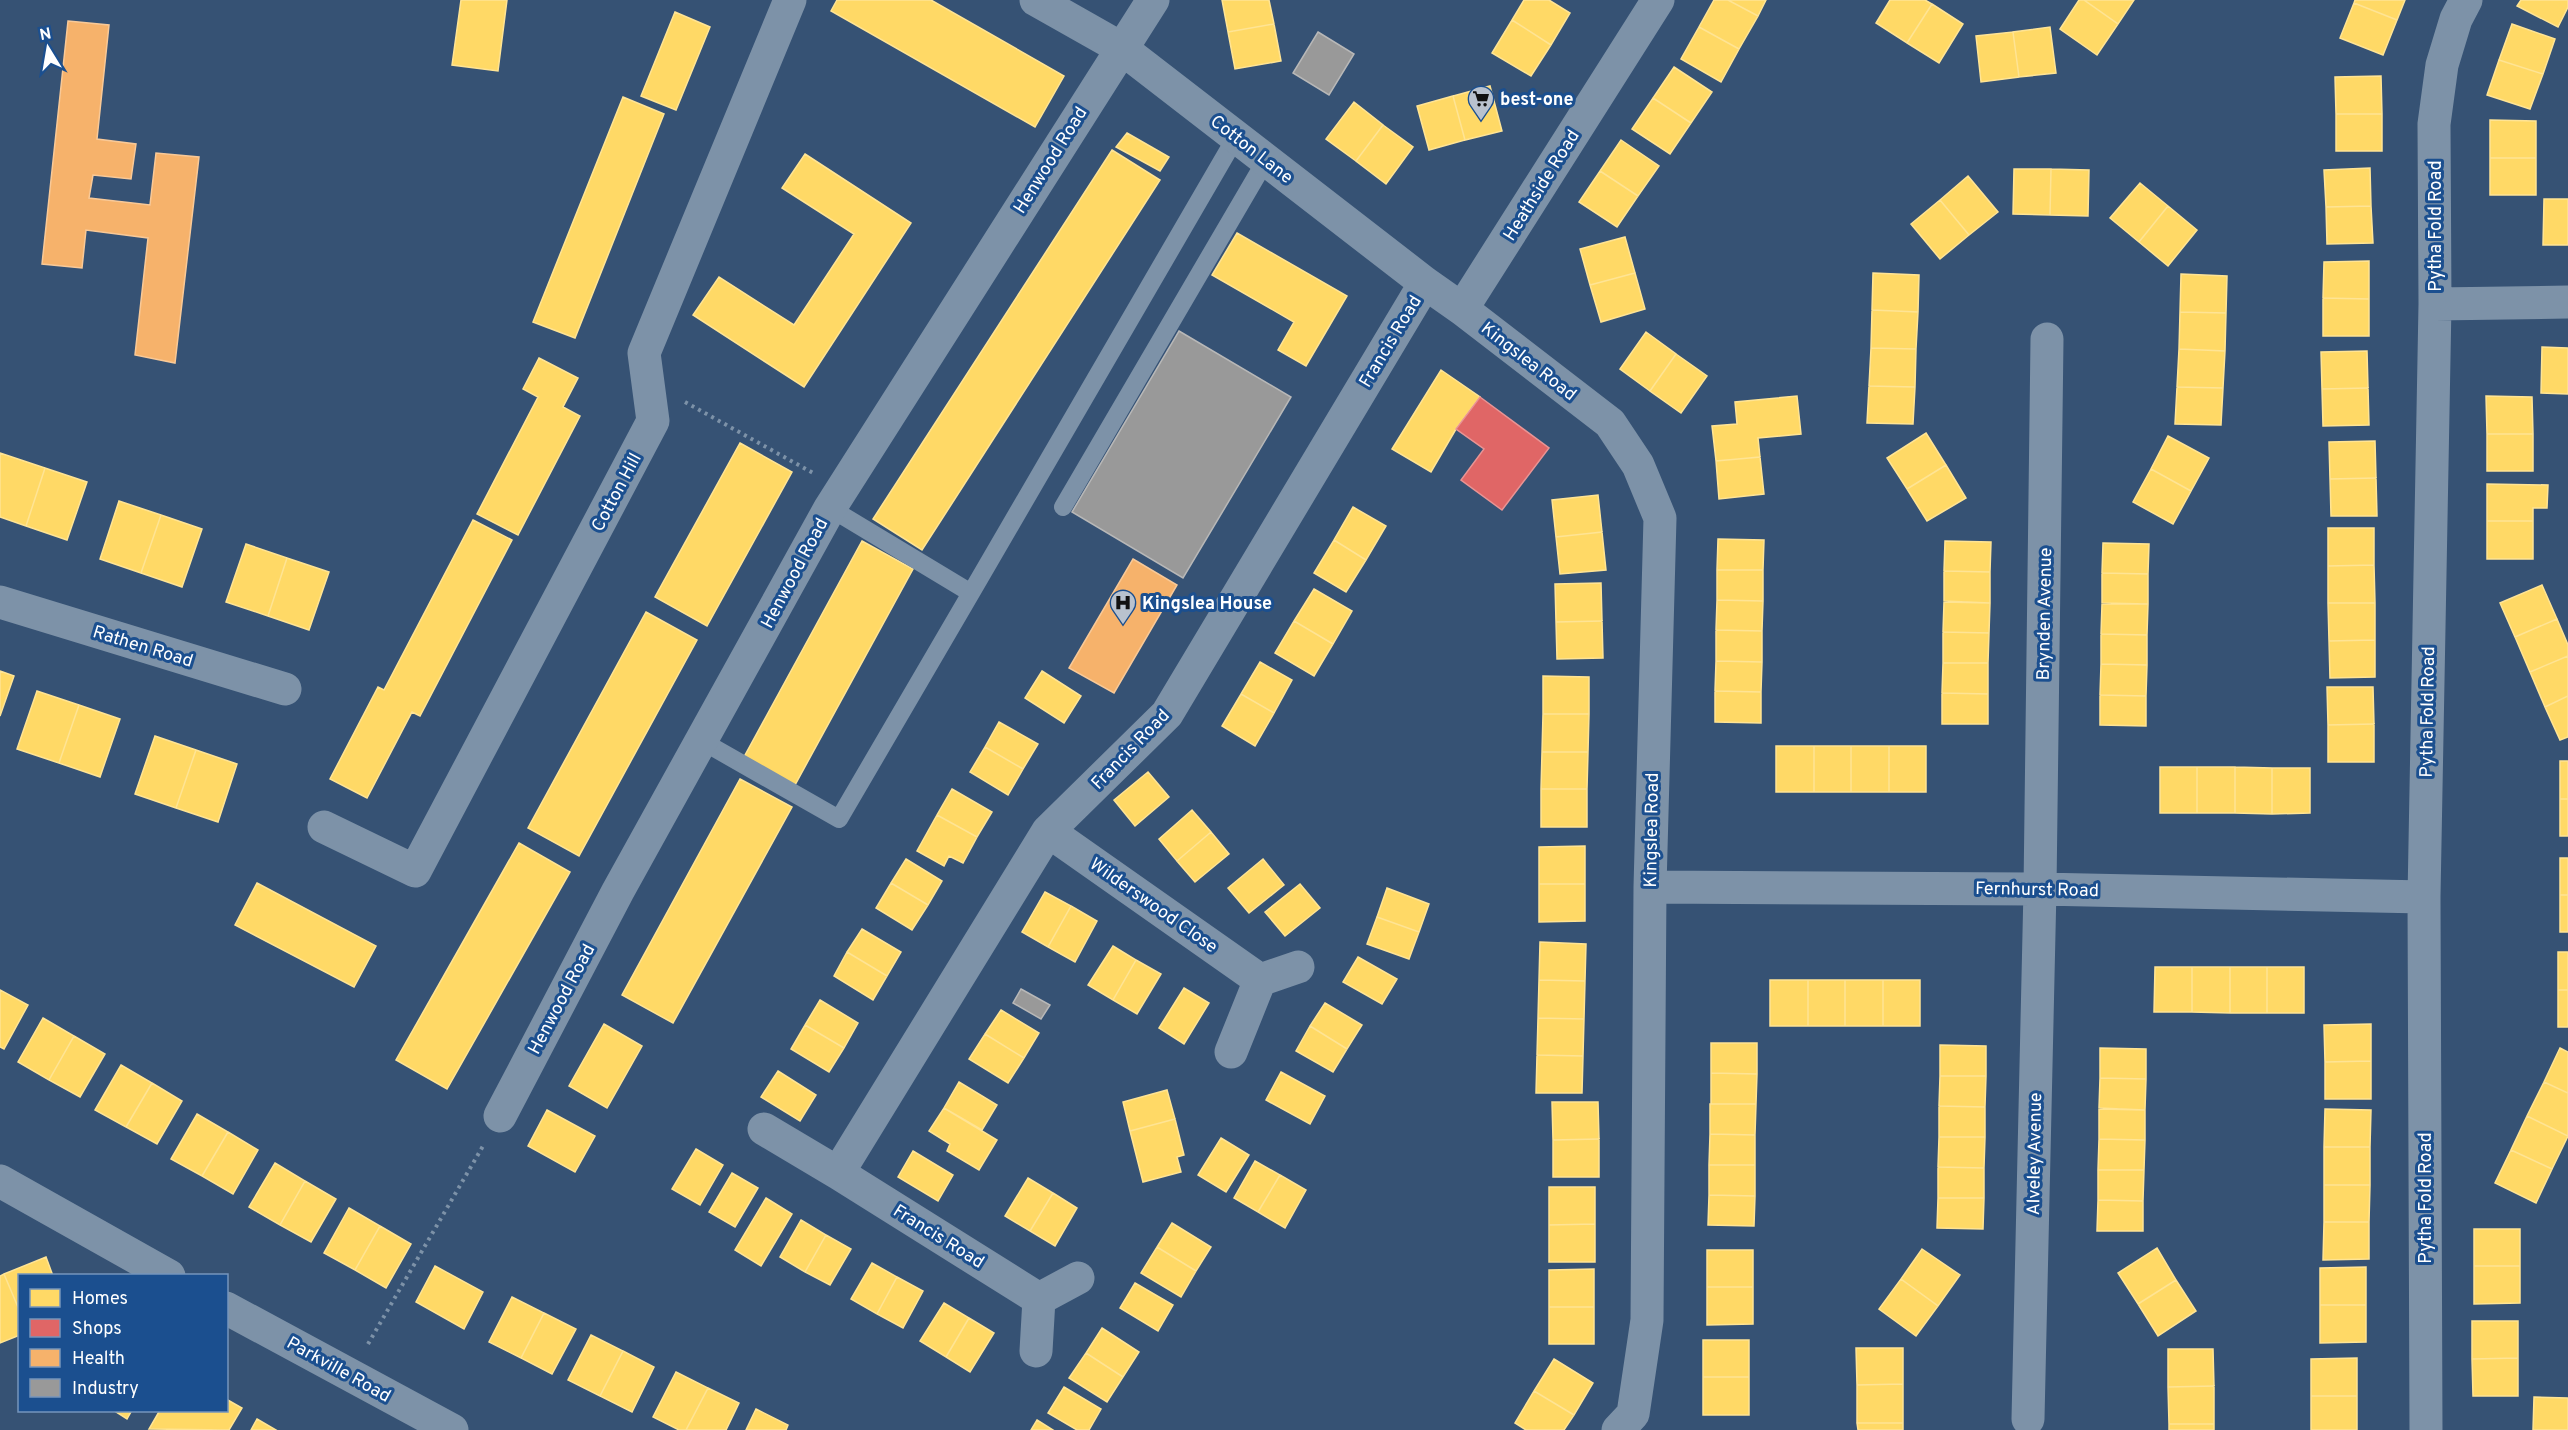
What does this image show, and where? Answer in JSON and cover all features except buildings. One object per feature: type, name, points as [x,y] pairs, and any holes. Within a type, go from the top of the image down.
[{"type":"street","name":"Cotton Hill","points":[[324,827],[415,871],[653,421],[644,353],[790,0]]},
{"type":"street","name":"Cotton Lane","points":[[1036,0],[1121,48],[1425,283],[1462,309]]},
{"type":"street","name":"Henwood Road","points":[[500,1116],[618,891],[836,498],[1153,0]]},
{"type":"street","name":"Heathside Road","points":[[1462,309],[1658,0]]},
{"type":"street","name":"Pytha Fold Road","points":[[2426,1430],[2424,897],[2435,304],[2434,124],[2442,65],[2456,20],[2466,0]]},
{"type":"street","name":"Francis Road","points":[[838,1173],[1048,831],[1167,714],[1425,283]]},
{"type":"street","points":[[2435,304],[2568,302]]},
{"type":"street","name":"Kingslea Road","points":[[1462,309],[1610,423],[1638,465],[1660,518],[1650,887],[1647,1320],[1633,1414],[1618,1430]]},
{"type":"street","name":"Brynden Avenue","points":[[2040,889],[2047,339]]},
{"type":"street","name":"Rathen Road","points":[[0,602],[285,689]]},
{"type":"street","name":"Wilderswood Close","points":[[1048,831],[1260,980]]},
{"type":"street","name":"Fernhurst Road","points":[[1650,887],[2040,889],[2424,897]]},
{"type":"street","name":"Alveley Avenue","points":[[2028,1419],[2040,889]]},
{"type":"street","points":[[1231,1052],[1260,980],[1298,967]]},
{"type":"street","name":"Francis Road","points":[[764,1129],[1039,1299]]},
{"type":"street","points":[[0,1181],[167,1274]]},
{"type":"street","points":[[1036,1352],[1039,1299],[1078,1278]]},
{"type":"street","name":"Parkville Road","points":[[228,1309],[452,1430]]},
{"type":"lane","points":[[702,741],[839,819],[1236,137]]},
{"type":"lane","points":[[1063,507],[1266,160]]},
{"type":"lane","points":[[836,498],[971,593]]},
{"type":"path","points":[[648,381],[836,498]]},
{"type":"path","points":[[350,1376],[500,1116]]},
{"type":"place","name":"best-one","points":[[1481,122]]},
{"type":"place","name":"Kingslea House","points":[[1123,626]]}]
